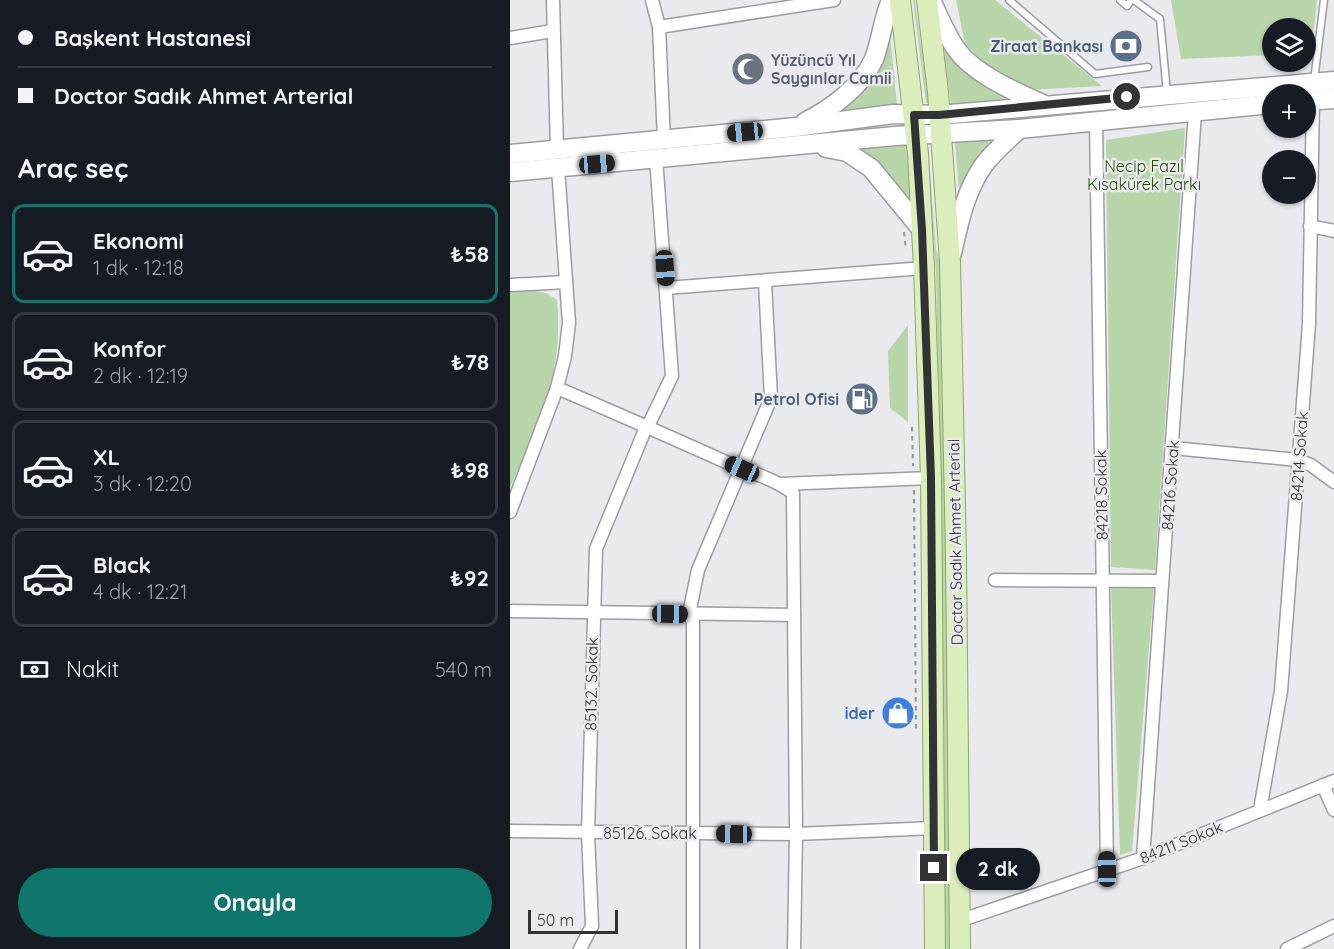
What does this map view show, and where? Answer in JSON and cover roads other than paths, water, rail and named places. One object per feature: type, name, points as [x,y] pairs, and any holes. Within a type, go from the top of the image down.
[{"type":"main road","points":[[796,127],[822,113],[863,75],[873,59],[883,18],[891,0]]},
{"type":"main road","points":[[900,0],[914,115]]},
{"type":"main road","points":[[929,0],[939,115]]},
{"type":"main road","points":[[929,0],[958,51],[970,63],[1020,94],[1047,105]]},
{"type":"main road","points":[[1316,91],[1334,81]]},
{"type":"main road","points":[[510,172],[558,159],[664,140],[796,127],[893,114],[939,115],[1167,94],[1262,94]]},
{"type":"main road","points":[[1316,95],[1334,99]]},
{"type":"main road","points":[[510,154],[558,159],[656,158],[806,144],[1019,129],[1262,105]]},
{"type":"main road","name":"Doctor Sadık Ahmet Arterial","points":[[914,115],[916,136],[913,230],[924,268],[922,479],[934,828],[935,949]]},
{"type":"main road","name":"Doctor Sadık Ahmet Arterial","points":[[939,115],[950,262],[956,545],[960,949]]},
{"type":"main road","points":[[950,262],[963,206],[973,184],[983,165],[1019,129]]},
{"type":"main road","points":[[806,144],[847,152],[871,168],[913,230]]},
{"type":"street","points":[[510,512],[557,388],[565,356],[569,323],[558,159],[552,32],[553,0]]},
{"type":"street","points":[[652,0],[659,27],[664,140]]},
{"type":"street","points":[[659,27],[759,5],[834,0]]},
{"type":"street","points":[[510,38],[552,32]]},
{"type":"street","name":"84216 Sokak","points":[[1143,858],[1195,112]]},
{"type":"street","name":"84218 Sokak","points":[[1096,122],[1107,869]]},
{"type":"street","name":"84214 Sokak","points":[[1260,810],[1281,691],[1309,324],[1311,138]]},
{"type":"street","name":"85132. Sokak","points":[[580,949],[592,926],[588,833],[596,549],[644,432],[672,376],[656,158]]},
{"type":"street","points":[[1310,226],[1334,231]]},
{"type":"street","points":[[666,288],[924,268]]},
{"type":"street","points":[[510,285],[566,282]]},
{"type":"street","points":[[693,949],[693,621],[689,615],[698,570],[771,398],[765,282]]},
{"type":"street","points":[[557,388],[780,484],[793,493],[796,834],[794,949]]},
{"type":"street","points":[[1173,448],[1298,460],[1311,465],[1334,482]]},
{"type":"street","points":[[780,484],[922,479]]},
{"type":"street","points":[[995,580],[1162,581]]},
{"type":"street","points":[[510,611],[794,615]]},
{"type":"street","points":[[1329,783],[1334,810]]},
{"type":"street","name":"84211 Sokak","points":[[959,921],[1143,858],[1329,783]]},
{"type":"street","name":"85126. Sokak","points":[[510,831],[796,834],[934,828]]},
{"type":"street","points":[[1287,949],[1334,926]]},
{"type":"lane","points":[[1009,0],[1095,74],[1148,67]]},
{"type":"lane","points":[[1120,0],[1127,6],[1133,0],[1160,19],[1167,94]]},
{"type":"lane","points":[[1312,84],[1324,0]]},
{"type":"place","name":"Ziraat Bankası","points":[[1126,46]]},
{"type":"place","name":"Yüzüncü Yıl Saygınlar Camii","points":[[748,69]]},
{"type":"place","name":"Petrol Ofisi","points":[[862,399]]},
{"type":"place","name":"ider","points":[[898,713]]},
{"type":"park label","name":"Necip Fazıl Kısakürek Parkı","points":[[1144,175]]}]
